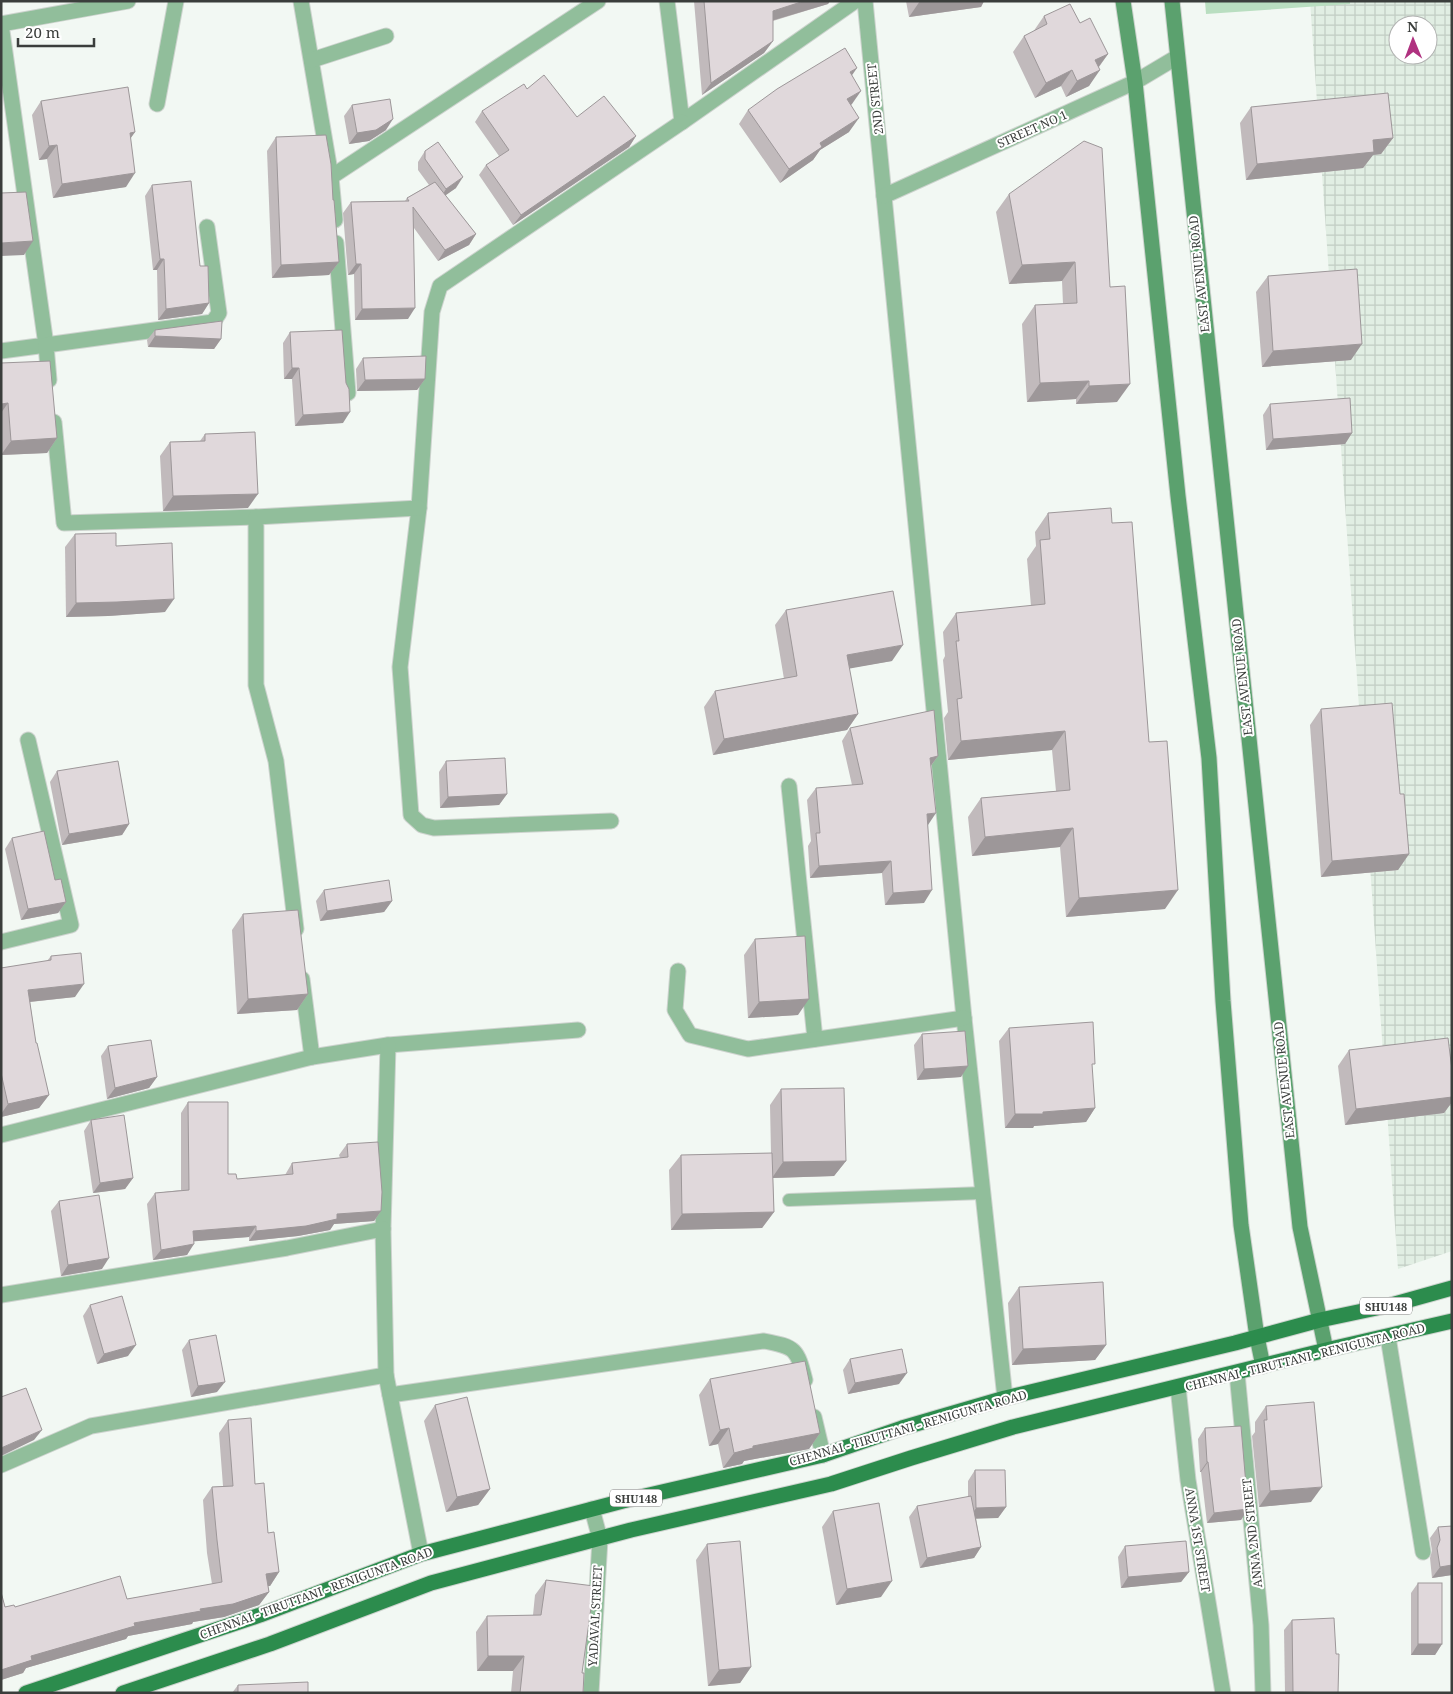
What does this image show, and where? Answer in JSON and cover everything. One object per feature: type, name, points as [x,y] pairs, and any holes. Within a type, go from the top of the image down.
[{"type":"main road","points":[[1123,1],[1135,82],[1178,496],[1209,758],[1223,1002],[1241,1225],[1263,1366]]},
{"type":"main road","name":"EAST AVENUE ROAD","points":[[1172,1],[1300,1227],[1326,1350]]},
{"type":"main road","name":"CHENNAI - TIRUTTANI - RENIGUNTA ROAD","points":[[26,1693],[260,1615],[421,1554],[592,1509],[823,1455],[902,1428],[1005,1398],[1320,1320],[1391,1305],[1452,1288]]},
{"type":"main road","name":"CHENNAI - TIRUTTANI - RENIGUNTA ROAD","points":[[123,1693],[270,1644],[431,1583],[600,1538],[831,1484],[1013,1427],[1452,1321]]},
{"type":"street","points":[[128,1],[1,24],[46,346],[64,523],[256,517],[418,508]]},
{"type":"street","points":[[157,104],[176,1]]},
{"type":"street","points":[[302,1],[331,177],[348,393]]},
{"type":"street","points":[[331,177],[598,1]]},
{"type":"street","points":[[667,1],[682,122]]},
{"type":"street","points":[[611,821],[434,828],[422,825],[411,815],[400,667],[418,508],[432,312],[440,286],[682,122],[855,1]]},
{"type":"street","name":"2ND STREET","points":[[865,1],[964,1018],[1005,1398]]},
{"type":"street","points":[[312,60],[386,36]]},
{"type":"street","name":"STREET NO 1","points":[[884,196],[1135,82],[1177,57]]},
{"type":"street","points":[[1,351],[213,322],[219,313],[207,227]]},
{"type":"street","points":[[256,517],[256,684],[276,761],[297,939]]},
{"type":"street","points":[[1,942],[71,925],[28,740]]},
{"type":"street","points":[[789,786],[815,1039]]},
{"type":"street","points":[[301,968],[312,1057]]},
{"type":"street","points":[[678,972],[675,1010],[690,1035],[748,1049],[964,1018]]},
{"type":"street","points":[[1,1135],[312,1057],[388,1044],[578,1030]]},
{"type":"street","points":[[388,1044],[383,1229],[386,1374],[421,1554]]},
{"type":"street","points":[[1,1295],[287,1248],[383,1229]]},
{"type":"street","points":[[1388,1337],[1423,1552]]},
{"type":"street","points":[[390,1395],[764,1341],[782,1344],[794,1350],[800,1360],[823,1455]]},
{"type":"street","name":"ANNA 2ND STREET","points":[[1237,1373],[1262,1625],[1263,1693]]},
{"type":"street","points":[[1,1465],[91,1426],[386,1374]]},
{"type":"street","name":"ANNA 1ST STREET","points":[[1178,1388],[1188,1480],[1223,1693]]},
{"type":"street","name":"YADAVAL STREET","points":[[591,1693],[600,1538],[592,1509]]},
{"type":"lane","points":[[789,1200],[983,1192]]},
{"type":"shaded area","points":[[1310,1],[1452,1],[1452,1251],[1398,1269]]},
{"type":"green space","points":[[1205,1],[1350,1],[1350,4],[1206,14]]},
{"type":"building","points":[[704,1],[804,1],[773,11],[773,41],[711,83]]},
{"type":"building","points":[[1070,4],[1080,23],[1090,18],[1108,54],[1095,60],[1100,70],[1077,81],[1072,70],[1046,83],[1024,36],[1047,24],[1044,16]]},
{"type":"building","points":[[845,48],[857,68],[850,72],[861,91],[847,99],[859,118],[820,143],[822,147],[789,169],[748,110],[777,89]]},
{"type":"building","points":[[544,75],[577,117],[604,96],[636,136],[521,215],[486,165],[509,150],[482,111],[524,84],[527,89]]},
{"type":"building","points":[[128,87],[135,132],[130,133],[135,173],[62,184],[57,145],[49,146],[41,101]]},
{"type":"building","points":[[1388,93],[1393,138],[1373,140],[1374,152],[1257,164],[1251,107]]},
{"type":"building","points":[[390,99],[393,119],[376,130],[357,133],[352,105]]},
{"type":"building","points":[[326,135],[331,164],[339,262],[281,265],[276,137]]},
{"type":"building","points":[[1084,141],[1102,148],[1110,287],[1125,286],[1130,384],[1089,386],[1089,381],[1040,383],[1035,305],[1077,303],[1075,262],[1022,265],[1009,194]]},
{"type":"building","points":[[438,142],[463,177],[446,189],[425,159],[425,151]]},
{"type":"building","points":[[191,181],[200,266],[208,266],[209,303],[166,309],[164,259],[160,259],[152,185]]},
{"type":"building","points":[[435,182],[476,234],[445,250],[413,207],[415,308],[362,309],[361,264],[356,264],[351,202],[409,201],[407,198]]},
{"type":"building","points":[[26,192],[33,241],[1,243],[1,193]]},
{"type":"building","points":[[1357,269],[1362,344],[1273,351],[1268,276]]},
{"type":"building","points":[[222,321],[221,339],[155,336],[155,330]]},
{"type":"building","points":[[342,330],[350,412],[303,415],[299,368],[292,368],[290,332]]},
{"type":"building","points":[[426,356],[425,379],[365,380],[363,358]]},
{"type":"building","points":[[50,361],[57,438],[11,441],[8,403],[1,404],[1,363]]},
{"type":"building","points":[[1350,398],[1352,433],[1273,439],[1270,404]]},
{"type":"building","points":[[255,432],[258,494],[173,496],[170,442],[205,441],[205,434]]},
{"type":"building","points":[[1111,508],[1112,523],[1132,522],[1149,742],[1167,741],[1178,890],[1079,898],[1073,828],[985,837],[981,798],[1070,790],[1065,731],[961,741],[957,699],[962,698],[956,641],[959,641],[956,613],[1045,604],[1040,540],[1050,539],[1048,513]]},
{"type":"building","points":[[116,533],[116,546],[172,543],[174,599],[76,603],[75,534]]},
{"type":"building","points":[[893,591],[903,645],[847,655],[858,714],[724,739],[715,691],[797,676],[786,610]]},
{"type":"building","points":[[1392,703],[1400,794],[1404,794],[1409,854],[1332,861],[1321,709]]},
{"type":"building","points":[[934,710],[938,756],[930,758],[936,813],[927,814],[932,890],[893,893],[891,861],[819,866],[816,833],[820,833],[816,788],[863,784],[850,728]]},
{"type":"building","points":[[505,758],[507,794],[448,797],[446,761]]},
{"type":"building","points":[[118,761],[129,824],[69,834],[57,771]]},
{"type":"building","points":[[44,831],[55,880],[61,879],[66,902],[28,909],[12,838]]},
{"type":"building","points":[[389,880],[392,901],[327,911],[324,890]]},
{"type":"building","points":[[298,910],[308,994],[248,999],[243,914]]},
{"type":"building","points":[[805,936],[809,999],[759,1002],[755,939]]},
{"type":"building","points":[[81,953],[84,984],[28,990],[36,1043],[49,1095],[8,1104],[1,1073],[1,968],[51,960],[51,956]]},
{"type":"building","points":[[1093,1022],[1095,1064],[1092,1064],[1095,1108],[1043,1112],[1043,1114],[1015,1114],[1009,1028]]},
{"type":"building","points":[[965,1031],[968,1066],[924,1069],[922,1034]]},
{"type":"building","points":[[1448,1038],[1452,1070],[1452,1097],[1356,1109],[1349,1050]]},
{"type":"building","points":[[151,1040],[157,1077],[115,1088],[108,1046]]},
{"type":"building","points":[[844,1088],[846,1161],[783,1162],[781,1089]]},
{"type":"building","points":[[188,1102],[228,1102],[228,1174],[236,1174],[237,1179],[293,1174],[292,1163],[348,1157],[347,1144],[378,1142],[382,1192],[381,1211],[337,1214],[337,1219],[306,1226],[256,1231],[256,1226],[193,1231],[194,1244],[161,1250],[155,1193],[189,1190]]},
{"type":"building","points":[[124,1115],[133,1178],[100,1183],[91,1120]]},
{"type":"building","points":[[772,1153],[774,1212],[682,1214],[681,1155]]},
{"type":"building","points":[[99,1195],[109,1258],[68,1265],[59,1201]]},
{"type":"building","points":[[1103,1282],[1106,1345],[1023,1349],[1019,1287]]},
{"type":"building","points":[[122,1296],[136,1345],[104,1354],[90,1305]]},
{"type":"building","points":[[216,1335],[225,1382],[198,1386],[189,1340]]},
{"type":"building","points":[[902,1349],[907,1373],[855,1383],[850,1359]]},
{"type":"building","points":[[805,1361],[820,1433],[753,1446],[753,1448],[734,1453],[729,1428],[720,1430],[710,1379]]},
{"type":"building","points":[[26,1388],[42,1430],[1,1448],[1,1397]]},
{"type":"building","points":[[467,1397],[490,1489],[457,1497],[435,1405]]},
{"type":"building","points":[[1314,1402],[1322,1487],[1270,1491],[1264,1420],[1267,1420],[1266,1406]]},
{"type":"building","points":[[251,1418],[255,1484],[264,1483],[268,1533],[274,1532],[279,1572],[266,1574],[269,1592],[233,1604],[134,1623],[135,1626],[31,1656],[32,1660],[1,1670],[1,1592],[5,1607],[14,1605],[15,1607],[120,1576],[127,1599],[222,1582],[212,1487],[233,1486],[228,1420]]},
{"type":"building","points":[[1241,1426],[1248,1509],[1214,1513],[1207,1462],[1205,1428]]},
{"type":"building","points":[[975,1470],[1005,1470],[1006,1507],[976,1508]]},
{"type":"building","points":[[971,1496],[981,1547],[927,1558],[917,1506]]},
{"type":"building","points":[[879,1503],[892,1581],[847,1589],[833,1511]]},
{"type":"building","points":[[1452,1526],[1452,1565],[1440,1567],[1437,1548],[1440,1540],[1438,1527]]},
{"type":"building","points":[[740,1541],[751,1667],[719,1670],[707,1544]]},
{"type":"building","points":[[1186,1541],[1189,1572],[1128,1577],[1125,1546]]},
{"type":"building","points":[[546,1580],[594,1586],[582,1673],[584,1673],[583,1693],[520,1693],[524,1656],[488,1656],[487,1616],[541,1615]]},
{"type":"building","points":[[1418,1583],[1442,1583],[1442,1644],[1418,1644]]},
{"type":"building","points":[[1334,1618],[1336,1654],[1339,1654],[1338,1693],[1293,1692],[1292,1620]]},
{"type":"building","points":[[308,1682],[308,1693],[238,1693],[238,1685]]}]
